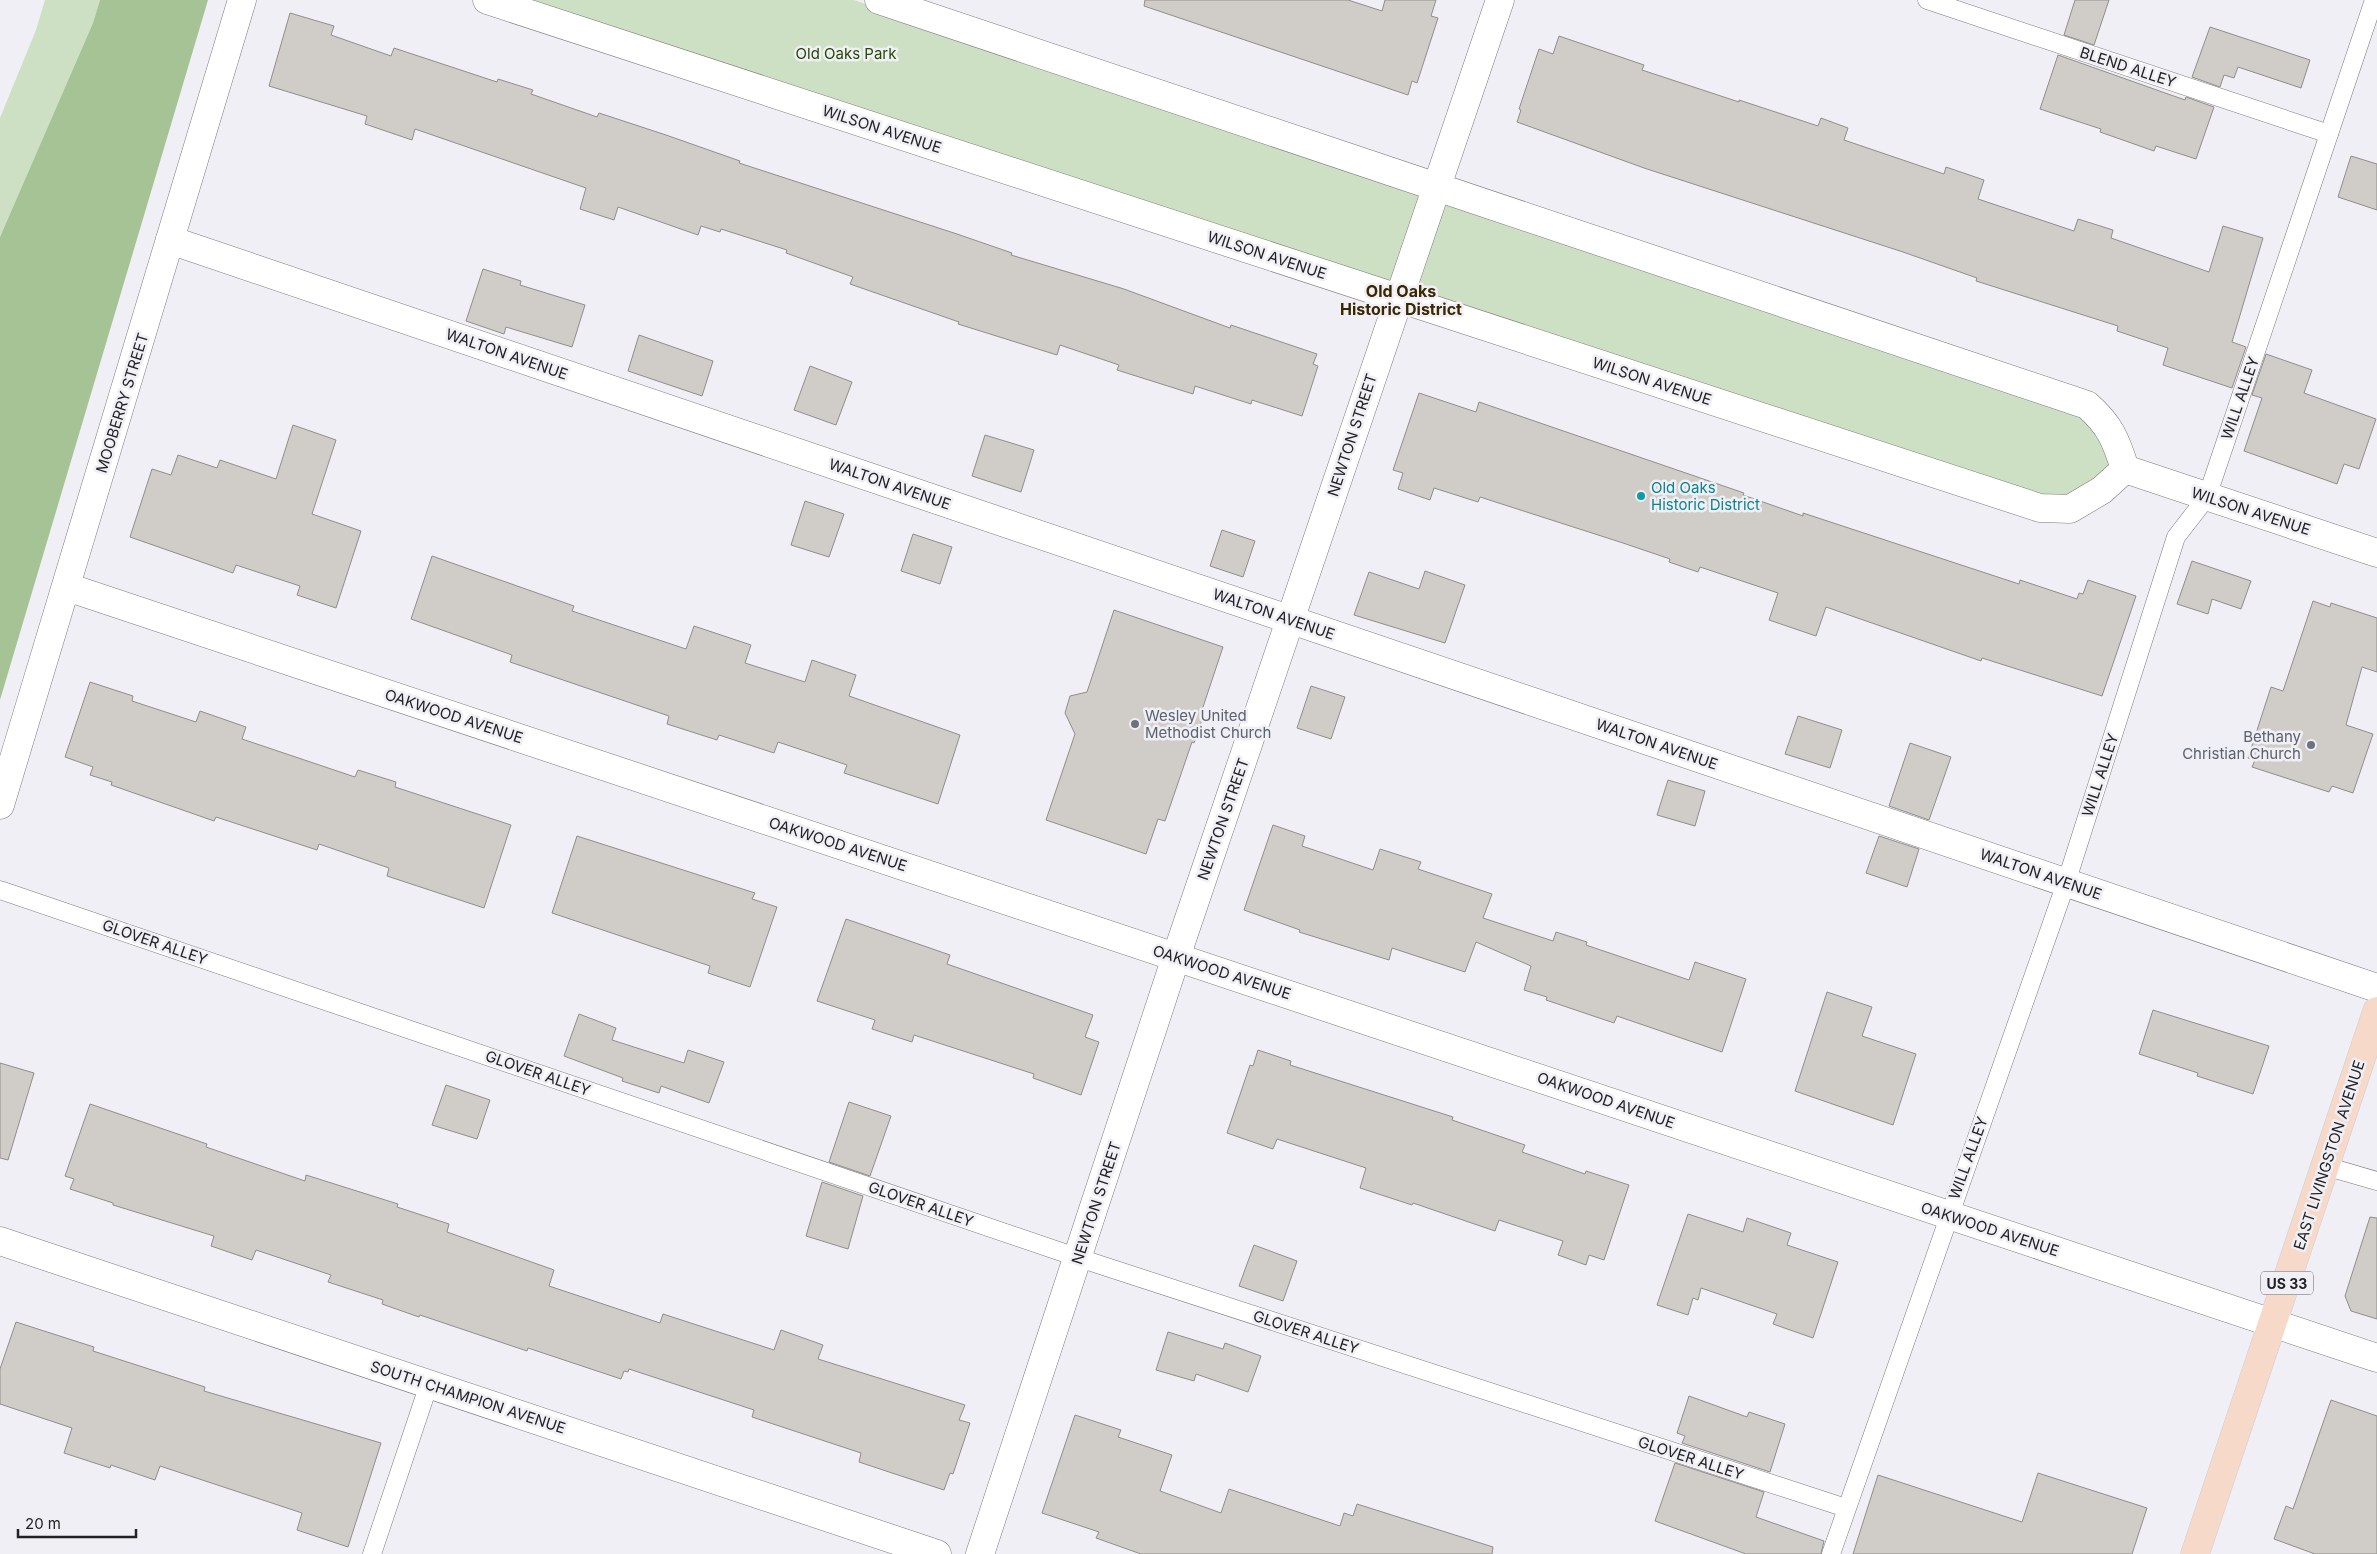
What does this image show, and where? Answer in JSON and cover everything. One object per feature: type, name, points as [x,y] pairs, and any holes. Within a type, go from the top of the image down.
[{"type":"main road","name":"EAST LIVINGSTON AVENUE","points":[[2195,1554],[2377,1011]]},
{"type":"street","name":"MOOBERRY STREET","points":[[0,805],[242,0]]},
{"type":"street","name":"WILSON AVENUE","points":[[486,0],[2040,508],[2070,509],[2102,490],[2125,469],[2377,553]]},
{"type":"street","points":[[879,0],[2087,405],[2104,420],[2117,441],[2125,469]]},
{"type":"street","name":"NEWTON STREET","points":[[980,1554],[1079,1258],[1176,957],[1500,0]]},
{"type":"street","name":"WALTON AVENUE","points":[[170,240],[2377,988]]},
{"type":"street","name":"OAKWOOD AVENUE","points":[[67,587],[2377,1358]]},
{"type":"street","name":"SOUTH CHAMPION AVENUE","points":[[0,1240],[937,1554]]},
{"type":"lane","name":"BLEND ALLEY","points":[[1926,0],[2329,134]]},
{"type":"lane","name":"WILL ALLEY","points":[[1831,1554],[2066,883],[2176,537],[2207,497],[2374,0]]},
{"type":"lane","name":"GLOVER ALLEY","points":[[0,890],[1079,1258],[1846,1508]]},
{"type":"lane","points":[[2326,1166],[2377,1181]]},
{"type":"lane","points":[[372,1554],[429,1384]]},
{"type":"green space","points":[[45,0],[100,0],[93,23],[0,237],[0,118],[36,30]]},
{"type":"green space","points":[[100,0],[208,0],[0,700],[0,237],[93,23]]},
{"type":"green space","name":"Old Oaks Park","points":[[514,0],[854,0],[2090,415],[2121,469],[2070,507]]},
{"type":"building","points":[[1145,0],[1348,0],[1382,11],[1385,0],[1436,0],[1431,16],[1438,18],[1417,83],[1412,81],[1408,95],[1144,6]]},
{"type":"building","points":[[2075,0],[2109,0],[2094,45],[2064,35]]},
{"type":"building","points":[[290,13],[334,26],[331,35],[391,56],[394,48],[497,82],[498,79],[533,90],[531,94],[597,117],[599,113],[666,135],[740,161],[739,163],[957,234],[1012,253],[1011,255],[1124,289],[1230,328],[1231,325],[1317,354],[1313,364],[1318,366],[1302,416],[1252,400],[1251,404],[1195,386],[1193,394],[1117,370],[1119,365],[1060,345],[1057,355],[958,324],[959,322],[850,284],[853,277],[786,253],[787,250],[721,229],[720,232],[701,226],[698,235],[618,207],[614,220],[580,209],[586,188],[415,129],[412,140],[365,124],[367,116],[269,86]]},
{"type":"building","points":[[2210,27],[2310,60],[2301,88],[2238,67],[2234,78],[2224,75],[2220,87],[2192,77]]},
{"type":"building","points":[[1559,36],[1644,65],[1642,70],[1739,102],[1739,100],[1818,126],[1821,118],[1848,128],[1844,140],[1944,174],[1946,167],[1984,180],[1978,199],[2074,231],[2078,219],[2113,230],[2111,238],[2209,272],[2223,226],[2263,238],[2232,342],[2246,347],[2232,388],[2163,365],[2168,348],[2117,331],[2118,326],[1976,281],[1977,278],[1903,252],[1644,168],[1517,122],[1521,110],[1519,109],[1539,49],[1553,54]]},
{"type":"building","points":[[2058,55],[2185,100],[2186,97],[2214,107],[2196,159],[2156,146],[2154,151],[2100,132],[2101,129],[2040,109]]},
{"type":"building","points":[[2351,156],[2377,164],[2377,210],[2338,197]]},
{"type":"building","points":[[483,269],[521,281],[520,285],[585,305],[572,347],[506,327],[504,334],[466,321]]},
{"type":"building","points":[[639,335],[713,361],[702,396],[628,371]]},
{"type":"building","points":[[2266,354],[2312,370],[2304,393],[2376,419],[2359,469],[2344,464],[2337,484],[2244,451],[2262,398],[2252,395]]},
{"type":"building","points":[[810,366],[852,382],[836,425],[794,410]]},
{"type":"building","points":[[1419,393],[1476,412],[1479,402],[1744,493],[1743,495],[1803,516],[1803,513],[2019,584],[2020,580],[2077,599],[2079,593],[2083,594],[2088,580],[2136,596],[2102,696],[1982,658],[1981,661],[1826,607],[1816,636],[1769,620],[1778,593],[1700,567],[1698,572],[1669,562],[1670,559],[1480,497],[1478,502],[1434,488],[1430,500],[1398,489],[1403,473],[1393,470]]},
{"type":"building","points":[[293,425],[336,440],[312,514],[361,531],[336,608],[297,595],[300,586],[236,565],[233,573],[130,537],[152,469],[171,475],[178,455],[217,468],[220,460],[276,479]]},
{"type":"building","points":[[985,435],[1034,450],[1021,492],[972,476]]},
{"type":"building","points":[[805,501],[844,514],[829,557],[791,545]]},
{"type":"building","points":[[1222,530],[1255,541],[1243,577],[1210,566]]},
{"type":"building","points":[[913,534],[952,547],[940,584],[901,571]]},
{"type":"building","points":[[432,556],[574,606],[572,611],[686,649],[694,626],[751,645],[745,663],[805,682],[812,660],[856,675],[849,696],[960,735],[938,804],[844,773],[847,765],[778,742],[774,753],[719,735],[717,740],[667,724],[669,716],[510,662],[512,655],[411,619]]},
{"type":"building","points":[[2192,561],[2251,581],[2241,609],[2212,599],[2208,614],[2177,604]]},
{"type":"building","points":[[1425,571],[1465,585],[1445,643],[1354,615],[1369,572],[1419,589]]},
{"type":"building","points":[[2313,601],[2330,607],[2331,603],[2377,618],[2377,672],[2362,667],[2346,725],[2373,734],[2353,793],[2332,786],[2329,792],[2252,767],[2255,760],[2248,758],[2271,687],[2283,691]]},
{"type":"building","name":"Wesley United Methodist Church","points":[[1114,610],[1223,647],[1202,710],[1205,711],[1194,743],[1192,742],[1165,821],[1158,819],[1146,854],[1046,820],[1075,734],[1065,713],[1070,696],[1087,692]]},
{"type":"building","points":[[90,682],[133,696],[132,701],[196,722],[200,711],[246,727],[242,739],[355,777],[358,770],[396,782],[395,787],[511,825],[484,908],[387,876],[389,868],[319,844],[317,850],[216,817],[214,821],[111,785],[112,782],[90,775],[93,767],[65,757]]},
{"type":"building","points":[[1311,686],[1345,697],[1331,739],[1297,728]]},
{"type":"building","points":[[1798,716],[1842,730],[1830,768],[1785,754]]},
{"type":"building","points":[[1910,743],[1951,757],[1929,820],[1889,806]]},
{"type":"building","points":[[1668,780],[1705,791],[1695,826],[1657,815]]},
{"type":"building","points":[[1273,825],[1305,836],[1302,846],[1373,870],[1380,849],[1421,862],[1418,869],[1492,894],[1483,918],[1553,941],[1556,932],[1587,942],[1586,945],[1689,980],[1695,962],[1746,979],[1722,1052],[1617,1016],[1614,1023],[1546,1000],[1547,997],[1524,990],[1531,966],[1476,942],[1465,972],[1392,948],[1389,960],[1299,932],[1300,930],[1244,910]]},
{"type":"building","points":[[577,836],[755,893],[752,899],[777,907],[750,987],[708,973],[710,966],[552,913]]},
{"type":"building","points":[[1879,836],[1919,849],[1907,887],[1866,873]]},
{"type":"building","points":[[846,919],[950,955],[947,964],[1093,1015],[1085,1037],[1099,1042],[1081,1095],[1033,1078],[1034,1074],[914,1035],[912,1042],[872,1029],[875,1020],[817,1001]]},
{"type":"building","points":[[1827,992],[1872,1007],[1862,1036],[1916,1054],[1893,1125],[1795,1091]]},
{"type":"building","points":[[2153,1010],[2269,1046],[2253,1094],[2197,1076],[2198,1073],[2139,1054]]},
{"type":"building","points":[[579,1014],[616,1028],[612,1040],[684,1063],[688,1050],[724,1062],[709,1103],[661,1086],[659,1093],[622,1081],[623,1078],[564,1056]]},
{"type":"building","points":[[1258,1050],[1291,1061],[1290,1065],[1453,1117],[1452,1120],[1525,1145],[1522,1152],[1585,1174],[1586,1171],[1629,1185],[1604,1260],[1589,1255],[1586,1265],[1558,1255],[1563,1241],[1499,1220],[1495,1231],[1413,1203],[1412,1205],[1360,1188],[1366,1168],[1277,1139],[1273,1149],[1227,1133],[1250,1065],[1253,1066]]},
{"type":"building","points":[[0,1063],[34,1073],[8,1160],[0,1158]]},
{"type":"building","points":[[446,1085],[490,1100],[477,1139],[432,1125]]},
{"type":"building","points":[[849,1102],[891,1116],[870,1176],[829,1162]]},
{"type":"building","points":[[90,1104],[207,1144],[206,1147],[305,1181],[306,1175],[398,1204],[397,1207],[449,1224],[447,1232],[554,1270],[549,1286],[660,1323],[663,1314],[774,1350],[781,1330],[823,1345],[818,1359],[965,1405],[959,1420],[970,1423],[953,1474],[950,1473],[944,1490],[859,1462],[861,1453],[752,1417],[754,1410],[629,1369],[628,1372],[624,1371],[621,1379],[528,1348],[527,1351],[420,1315],[419,1317],[382,1304],[383,1300],[328,1282],[331,1275],[256,1250],[252,1260],[211,1246],[214,1236],[113,1205],[113,1203],[70,1189],[74,1179],[65,1176]]},
{"type":"building","points":[[822,1182],[863,1196],[848,1249],[806,1236]]},
{"type":"building","points":[[1688,1214],[1743,1232],[1747,1218],[1791,1233],[1787,1245],[1838,1262],[1813,1338],[1773,1324],[1777,1314],[1701,1288],[1698,1300],[1693,1298],[1688,1315],[1657,1305]]},
{"type":"building","points":[[2370,1217],[2377,1218],[2377,1319],[2351,1311],[2345,1296]]},
{"type":"building","points":[[1254,1245],[1297,1261],[1283,1301],[1239,1286]]},
{"type":"building","points":[[16,1322],[94,1347],[93,1351],[205,1387],[204,1391],[381,1443],[348,1547],[297,1530],[302,1513],[160,1466],[155,1480],[111,1465],[110,1468],[64,1453],[72,1428],[0,1404],[0,1369]]},
{"type":"building","points":[[1168,1332],[1223,1349],[1225,1343],[1261,1356],[1248,1392],[1196,1374],[1194,1381],[1156,1370]]},
{"type":"building","points":[[1689,1396],[1747,1417],[1749,1412],[1785,1424],[1770,1472],[1682,1443],[1685,1436],[1677,1433]]},
{"type":"building","points":[[2331,1400],[2377,1416],[2377,1554],[2315,1554],[2274,1539],[2286,1506],[2293,1509]]},
{"type":"building","points":[[1075,1415],[1121,1430],[1118,1437],[1172,1455],[1160,1491],[1221,1513],[1229,1489],[1340,1526],[1344,1513],[1353,1516],[1357,1504],[1493,1547],[1492,1554],[1141,1554],[1096,1538],[1099,1532],[1042,1513]]},
{"type":"building","points":[[1675,1463],[1764,1492],[1756,1517],[1824,1541],[1821,1554],[1746,1554],[1655,1521]]},
{"type":"building","points":[[2038,1473],[2147,1508],[2132,1554],[1853,1554],[1878,1475],[2022,1522]]},
{"type":"place","name":"Old Oaks Historic District","points":[[1641,496]]},
{"type":"place","name":"Wesley United Methodist Church","points":[[1135,724]]},
{"type":"place","name":"Bethany Christian Church","points":[[2311,745]]},
{"type":"district","name":"Old Oaks Historic District","points":[[1401,300]]}]
